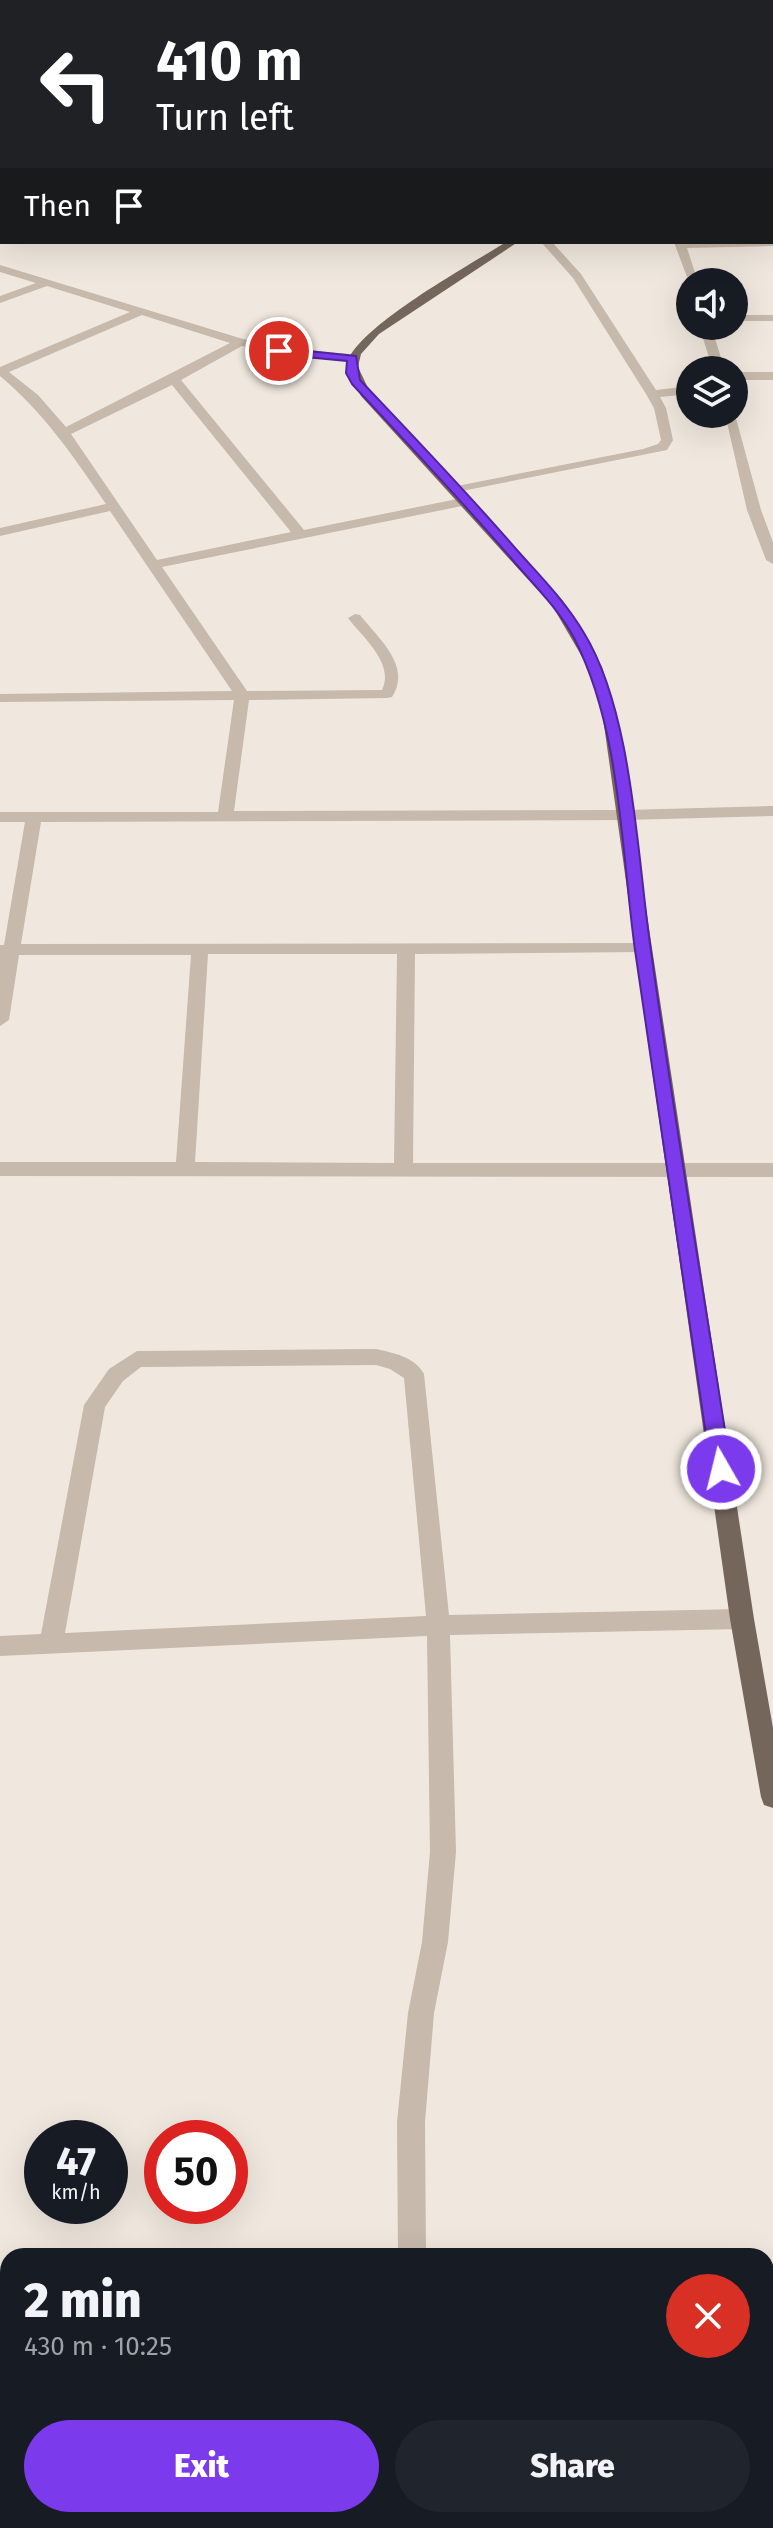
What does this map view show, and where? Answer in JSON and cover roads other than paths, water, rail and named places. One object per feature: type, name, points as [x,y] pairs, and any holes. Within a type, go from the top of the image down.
[{"type":"main road","points":[[510,244],[375,332],[352,358],[351,373],[355,382],[462,495],[558,604],[595,667],[609,711],[742,1619],[769,1751],[773,1797]]},
{"type":"street","points":[[155,564],[663,447],[667,440],[666,426],[652,394],[577,276],[548,244]]},
{"type":"street","points":[[680,244],[688,268]]},
{"type":"street","points":[[0,268],[240,342],[279,351],[352,358]]},
{"type":"street","points":[[0,300],[47,282]]},
{"type":"street","points":[[140,312],[0,371],[34,398],[64,433],[242,695],[225,816]]},
{"type":"street","points":[[748,318],[773,318]]},
{"type":"street","points":[[64,433],[174,379],[240,342]]},
{"type":"street","points":[[748,376],[773,376]]},
{"type":"street","points":[[174,379],[299,533]]},
{"type":"street","points":[[652,394],[676,391]]},
{"type":"street","points":[[734,428],[754,510],[773,560]]},
{"type":"street","points":[[0,532],[113,506]]},
{"type":"street","points":[[754,510],[773,510]]},
{"type":"street","points":[[0,698],[387,694],[394,686],[395,674],[355,618]]},
{"type":"street","points":[[0,817],[626,815],[773,811]]},
{"type":"street","points":[[0,1020],[6,950],[34,816]]},
{"type":"street","points":[[6,950],[642,947]]},
{"type":"street","points":[[403,1171],[406,948]]},
{"type":"street","points":[[185,1170],[200,949]]},
{"type":"street","points":[[0,1169],[773,1170]]},
{"type":"street","points":[[51,1644],[95,1405],[116,1375],[137,1359],[376,1357],[396,1362],[414,1374],[438,1625],[443,1852],[435,1942],[421,2013],[411,2122],[412,2248]]},
{"type":"street","points":[[0,1646],[438,1625],[742,1619]]}]
